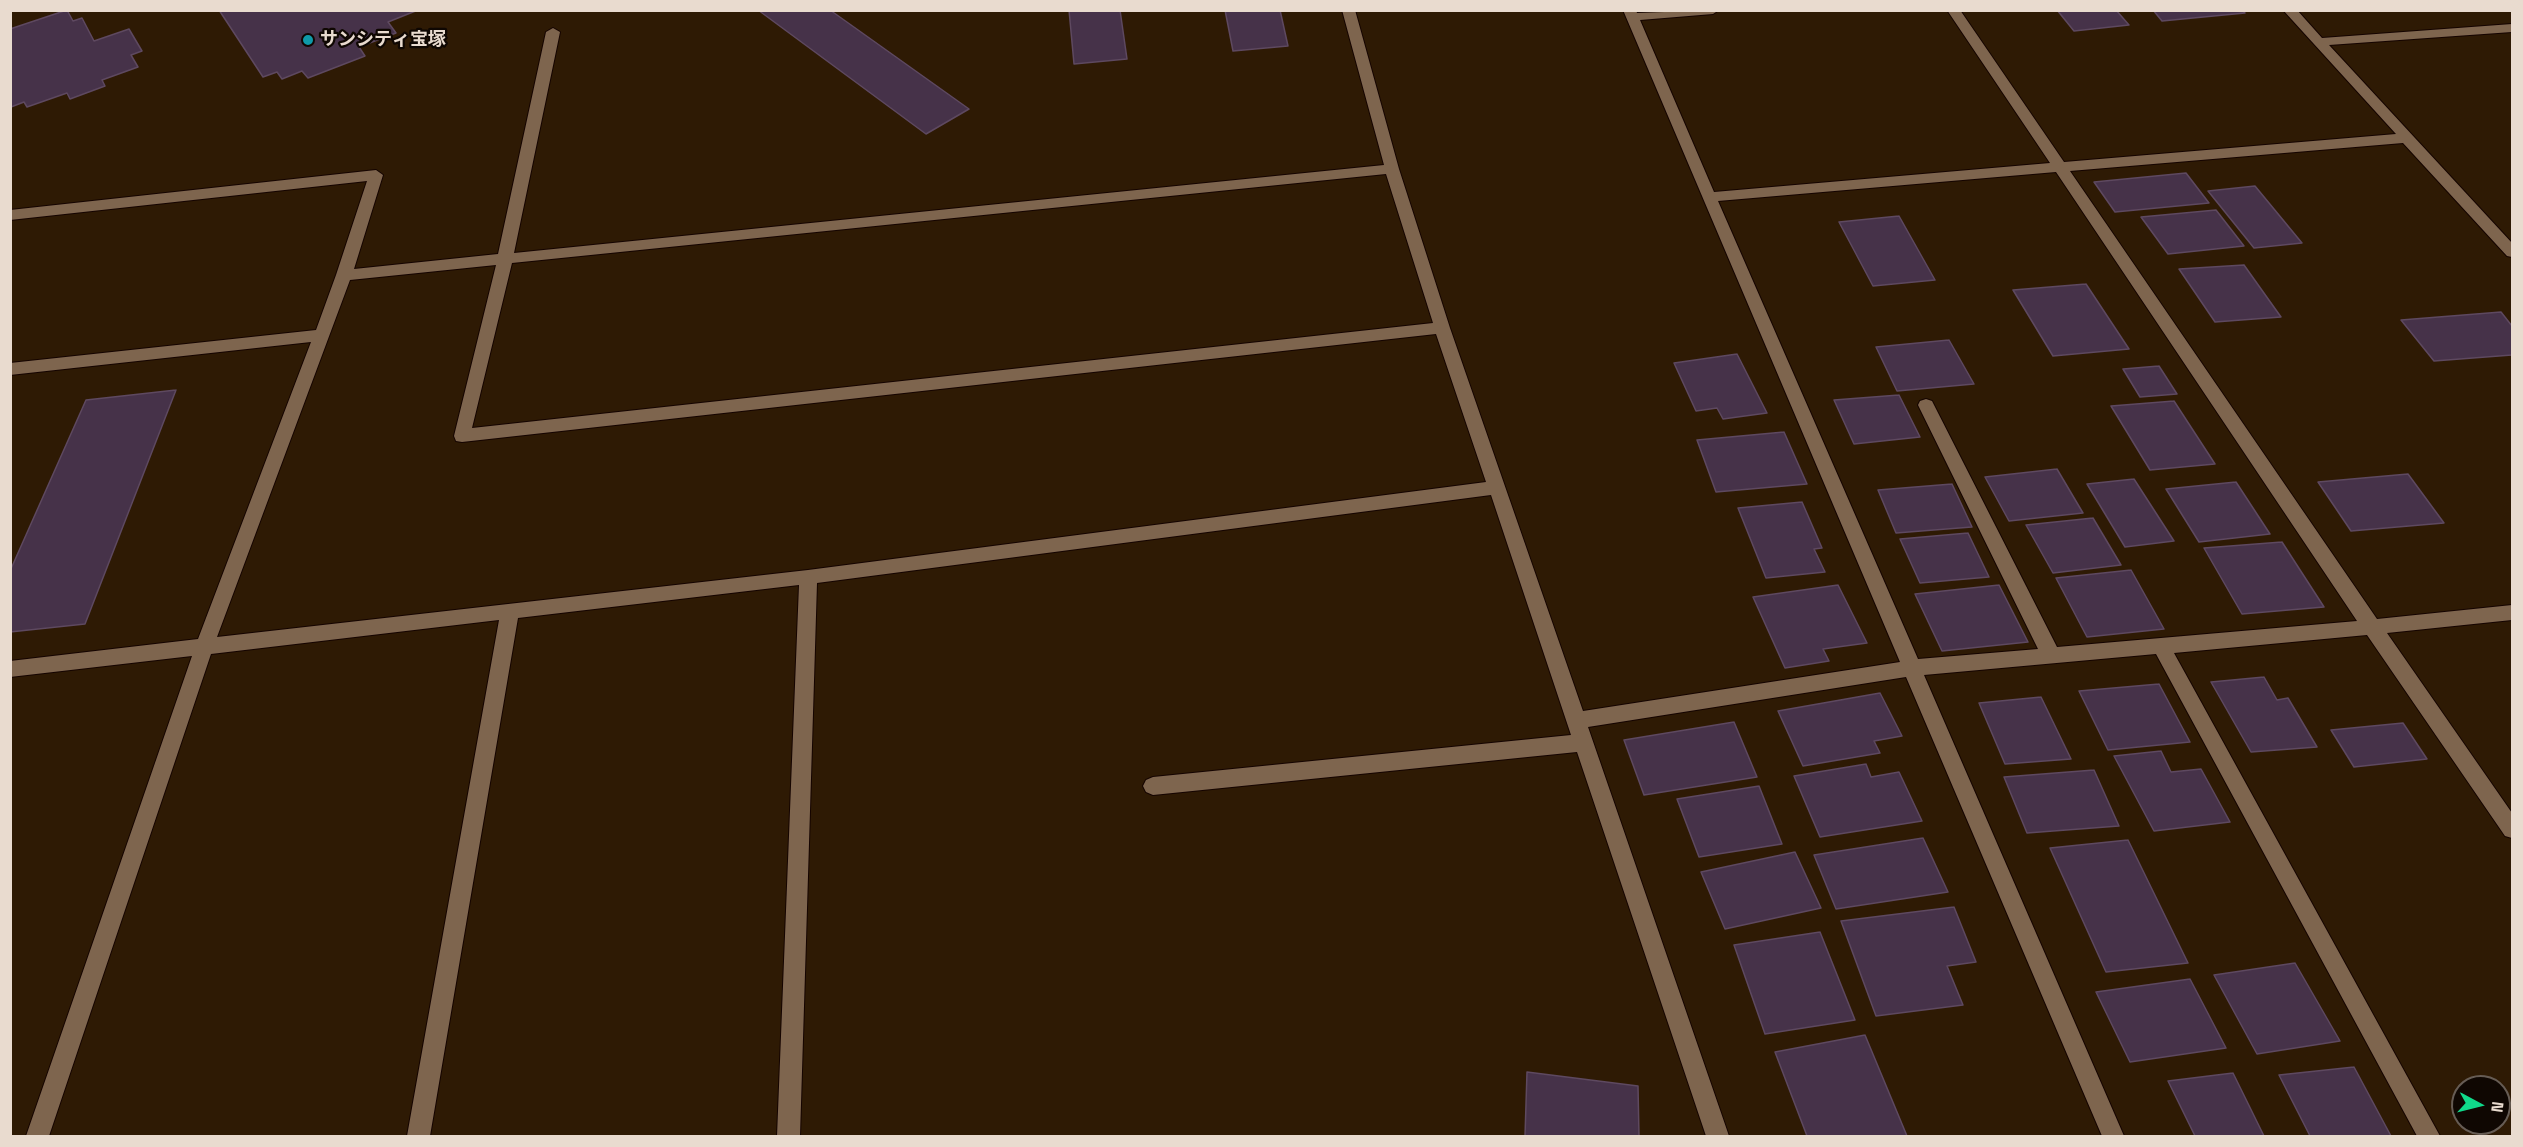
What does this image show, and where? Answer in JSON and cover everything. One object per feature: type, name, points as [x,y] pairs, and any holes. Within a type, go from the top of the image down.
[{"type":"street","points":[[1348,10],[1392,169],[1442,328],[1718,1137]]},
{"type":"street","points":[[1713,10],[1630,14],[2113,1137]]},
{"type":"street","points":[[1953,10],[2512,829]]},
{"type":"street","points":[[2289,10],[2512,252]]},
{"type":"street","points":[[2318,42],[2512,28]]},
{"type":"street","points":[[553,32],[505,260],[462,436],[1442,328]]},
{"type":"street","points":[[1708,197],[2405,138]]},
{"type":"street","points":[[344,275],[1392,169]]},
{"type":"street","points":[[10,214],[376,175],[344,275],[205,645],[37,1137]]},
{"type":"street","points":[[10,369],[320,335]]},
{"type":"street","points":[[1926,405],[2051,655]]},
{"type":"street","points":[[10,669],[807,577],[1495,488]]},
{"type":"street","points":[[789,1137],[807,577]]},
{"type":"street","points":[[419,1137],[510,611]]},
{"type":"street","points":[[1575,721],[1912,668],[2372,627],[2512,612]]},
{"type":"street","points":[[2161,646],[2429,1137]]},
{"type":"street","points":[[1153,786],[1583,743]]},
{"type":"building","points":[[67,10],[73,21],[82,18],[94,41],[129,29],[142,51],[131,55],[138,67],[102,80],[105,86],[70,99],[67,93],[27,107],[24,102],[11,107],[10,29]]},
{"type":"building","name":"サンシティ宝塚","points":[[219,10],[418,10],[388,22],[396,33],[359,47],[365,56],[308,78],[302,71],[282,79],[277,72],[263,77]]},
{"type":"building","points":[[758,10],[830,10],[969,109],[926,134]]},
{"type":"building","points":[[1069,10],[1120,10],[1127,59],[1074,64]]},
{"type":"building","points":[[1225,10],[1280,10],[1288,46],[1233,51]]},
{"type":"building","points":[[2057,10],[2116,10],[2129,25],[2074,31]]},
{"type":"building","points":[[2153,10],[2242,10],[2245,13],[2162,21]]},
{"type":"building","points":[[2186,173],[2209,203],[2115,212],[2094,182]]},
{"type":"building","points":[[2255,186],[2302,243],[2254,248],[2208,191]]},
{"type":"building","points":[[2216,210],[2244,246],[2168,254],[2141,217]]},
{"type":"building","points":[[1899,216],[1935,280],[1873,286],[1839,222]]},
{"type":"building","points":[[2244,265],[2281,317],[2215,322],[2179,269]]},
{"type":"building","points":[[2086,284],[2129,349],[2053,356],[2013,290]]},
{"type":"building","points":[[2501,312],[2512,326],[2512,355],[2434,361],[2401,320]]},
{"type":"building","points":[[1949,340],[1974,384],[1897,391],[1876,347]]},
{"type":"building","points":[[1737,354],[1767,413],[1723,419],[1717,408],[1696,411],[1674,363]]},
{"type":"building","points":[[2159,366],[2177,394],[2140,397],[2123,369]]},
{"type":"building","points":[[176,390],[85,624],[10,632],[10,571],[86,400]]},
{"type":"building","points":[[1899,395],[1920,437],[1854,444],[1834,400]]},
{"type":"building","points":[[2174,401],[2215,464],[2150,470],[2111,406]]},
{"type":"building","points":[[1784,432],[1807,484],[1716,492],[1697,440]]},
{"type":"building","points":[[2057,469],[2083,513],[2009,521],[1985,477]]},
{"type":"building","points":[[2408,474],[2444,523],[2351,531],[2318,482]]},
{"type":"building","points":[[2134,479],[2174,541],[2125,547],[2087,484]]},
{"type":"building","points":[[2236,482],[2270,534],[2199,542],[2166,489]]},
{"type":"building","points":[[1952,484],[1972,527],[1896,533],[1878,490]]},
{"type":"building","points":[[1802,502],[1822,548],[1814,549],[1825,572],[1766,578],[1738,508]]},
{"type":"building","points":[[2093,518],[2121,565],[2053,573],[2026,525]]},
{"type":"building","points":[[1968,533],[1989,577],[1920,583],[1900,539]]},
{"type":"building","points":[[2282,542],[2324,607],[2242,614],[2204,548]]},
{"type":"building","points":[[2131,570],[2164,629],[2087,637],[2056,578]]},
{"type":"building","points":[[1838,585],[1867,643],[1823,649],[1829,661],[1785,668],[1753,597]]},
{"type":"building","points":[[1999,585],[2028,642],[1942,651],[1915,594]]},
{"type":"building","points":[[2264,677],[2277,700],[2288,698],[2317,747],[2251,752],[2211,682]]},
{"type":"building","points":[[2159,684],[2190,742],[2108,750],[2079,691]]},
{"type":"building","points":[[1880,693],[1902,736],[1874,741],[1880,753],[1803,766],[1778,711]]},
{"type":"building","points":[[2041,697],[2071,759],[2005,764],[1979,703]]},
{"type":"building","points":[[1734,722],[1757,777],[1644,795],[1624,740]]},
{"type":"building","points":[[2403,723],[2427,759],[2354,767],[2331,730]]},
{"type":"building","points":[[2161,751],[2171,772],[2201,769],[2230,822],[2154,831],[2114,756]]},
{"type":"building","points":[[1866,764],[1871,777],[1899,772],[1922,821],[1820,837],[1794,776]]},
{"type":"building","points":[[2094,770],[2119,826],[2027,833],[2004,777]]},
{"type":"building","points":[[1759,786],[1782,844],[1699,857],[1677,799]]},
{"type":"building","points":[[1923,838],[1948,892],[1836,909],[1814,855]]},
{"type":"building","points":[[2128,840],[2188,963],[2106,972],[2050,848]]},
{"type":"building","points":[[1795,852],[1821,908],[1725,929],[1701,872]]},
{"type":"building","points":[[1954,907],[1976,962],[1947,966],[1963,1005],[1876,1016],[1841,921]]},
{"type":"building","points":[[1820,932],[1855,1020],[1765,1034],[1734,945]]},
{"type":"building","points":[[2295,963],[2340,1041],[2257,1054],[2214,975]]},
{"type":"building","points":[[2190,979],[2226,1048],[2130,1062],[2096,992]]},
{"type":"building","points":[[1865,1035],[1907,1136],[1807,1136],[1775,1052]]},
{"type":"building","points":[[2354,1067],[2391,1136],[2310,1136],[2279,1075]]},
{"type":"building","points":[[1527,1072],[1638,1086],[1639,1136],[1525,1136]]},
{"type":"building","points":[[2233,1073],[2264,1136],[2195,1136],[2168,1081]]},
{"type":"place","name":"サンシティ宝塚","points":[[308,40]]}]
